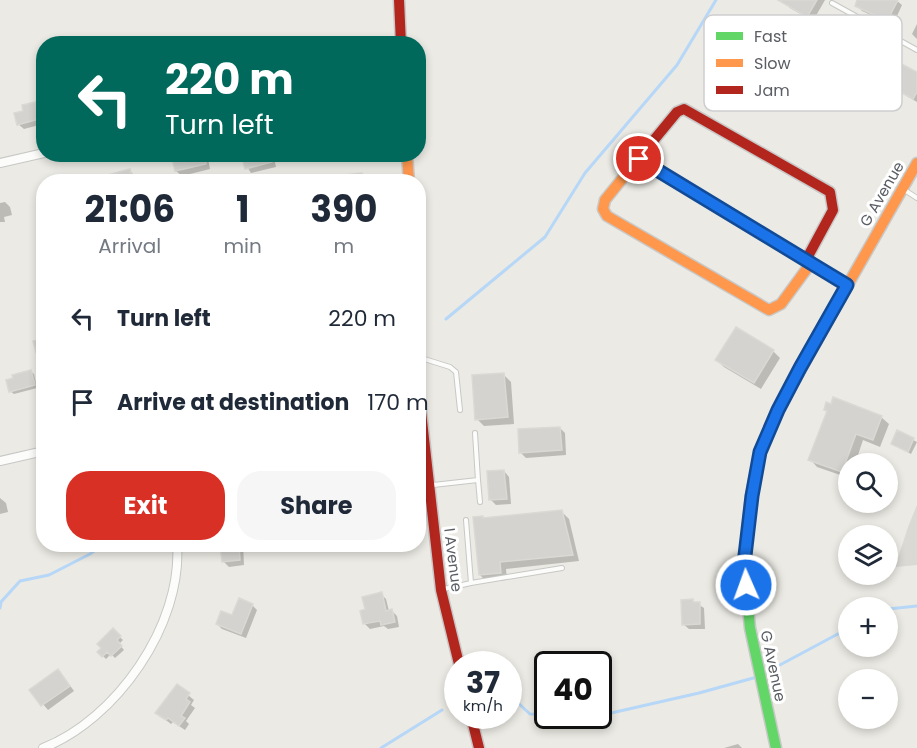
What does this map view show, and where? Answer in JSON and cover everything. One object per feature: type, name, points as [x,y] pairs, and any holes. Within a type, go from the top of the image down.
[{"type":"street","points":[[399,0],[400,36]]},
{"type":"street","points":[[684,110],[692,112],[830,192],[833,210],[808,261],[782,304],[769,310],[607,216],[603,209],[605,200],[639,159],[677,112],[684,110]]},
{"type":"street","points":[[0,163],[36,155]]},
{"type":"street","points":[[639,159],[847,285]]},
{"type":"street","name":"G Avenue","points":[[776,748],[759,676],[744,564],[760,452],[778,410],[917,163]]},
{"type":"street","points":[[0,461],[36,453]]},
{"type":"street","name":"I Avenue","points":[[426,458],[441,590],[456,651]]},
{"type":"street","points":[[43,748],[97,715],[125,687],[141,666],[156,640],[170,600],[176,552]]},
{"type":"street","points":[[474,729],[479,748]]},
{"type":"lane","points":[[832,3],[854,15]]},
{"type":"lane","points":[[902,42],[917,50]]},
{"type":"lane","points":[[902,189],[917,198]]},
{"type":"lane","points":[[426,360],[450,367],[456,372],[460,410]]},
{"type":"lane","points":[[475,433],[480,502]]},
{"type":"lane","points":[[429,485],[478,480]]},
{"type":"lane","points":[[466,520],[471,583]]},
{"type":"lane","points":[[441,590],[562,568]]},
{"type":"shaded area","points":[[917,505],[917,565],[898,567],[898,558]]},
{"type":"building","points":[[778,0],[817,0],[808,15],[804,15]]},
{"type":"building","points":[[857,0],[898,0],[890,15],[874,15],[855,6]]},
{"type":"building","points":[[902,64],[917,72],[917,92],[913,99],[902,93]]},
{"type":"building","points":[[36,102],[36,120],[17,125],[14,113],[23,111],[22,105]]},
{"type":"building","points":[[173,162],[206,162],[206,164],[175,171]]},
{"type":"building","points":[[243,162],[272,162],[245,169]]},
{"type":"building","points":[[130,169],[131,174],[112,174]]},
{"type":"building","points":[[736,327],[774,350],[754,383],[715,360]]},
{"type":"building","points":[[31,370],[35,385],[9,392],[6,380],[13,378],[12,375]]},
{"type":"building","points":[[504,373],[508,417],[475,420],[472,375]]},
{"type":"building","points":[[833,397],[882,416],[873,440],[856,434],[849,453],[838,453],[838,471],[808,460],[827,411],[824,410],[826,402],[831,404]]},
{"type":"building","points":[[560,427],[562,450],[519,453],[518,429]]},
{"type":"building","points":[[897,430],[914,438],[908,452],[891,444]]},
{"type":"building","points":[[504,470],[507,499],[489,500],[487,471]]},
{"type":"building","points":[[562,510],[573,555],[500,562],[501,573],[479,575],[473,517]]},
{"type":"building","points":[[221,552],[240,552],[240,560],[222,562]]},
{"type":"building","points":[[382,592],[386,611],[392,609],[395,622],[381,625],[380,621],[363,624],[360,611],[365,609],[362,597]]},
{"type":"building","points":[[239,598],[253,604],[241,634],[216,624],[221,611],[232,615]]},
{"type":"building","points":[[693,599],[693,602],[700,602],[700,624],[682,625],[681,600]]},
{"type":"building","points":[[113,628],[121,636],[117,640],[122,646],[111,656],[107,652],[102,657],[97,652],[101,648],[97,644]]},
{"type":"building","points":[[58,669],[70,686],[41,706],[29,690]]},
{"type":"building","points":[[177,684],[190,693],[186,699],[190,702],[181,716],[185,718],[179,726],[155,713]]},
{"type":"waterway","points":[[707,15],[716,0]]},
{"type":"waterway","points":[[446,319],[545,237],[585,173],[677,65],[704,20]]},
{"type":"waterway","points":[[0,608],[1,602],[20,581],[49,575],[93,552]]},
{"type":"waterway","points":[[898,608],[917,606]]},
{"type":"waterway","points":[[763,674],[838,634]]},
{"type":"waterway","points":[[522,707],[530,714],[598,716],[757,677]]},
{"type":"waterway","points":[[381,748],[442,710]]},
{"type":"traffic: fast","points":[[776,748],[750,628],[744,564],[751,496],[760,452],[778,410],[846,288]]},
{"type":"traffic: slow","points":[[644,152],[605,200],[603,209],[607,216],[769,310],[781,304],[811,263]]},
{"type":"traffic: slow","points":[[408,162],[408,174]]},
{"type":"traffic: slow","points":[[846,288],[917,163]]},
{"type":"traffic: jam","points":[[399,0],[401,36]]},
{"type":"traffic: jam","points":[[644,152],[677,112],[684,109],[830,192],[833,210],[806,260]]},
{"type":"traffic: jam","points":[[426,456],[441,590],[456,651]]},
{"type":"traffic: jam","points":[[474,729],[479,748]]},
{"type":"route","points":[[639,159],[847,285],[778,410],[760,452],[744,564],[746,585]]}]
